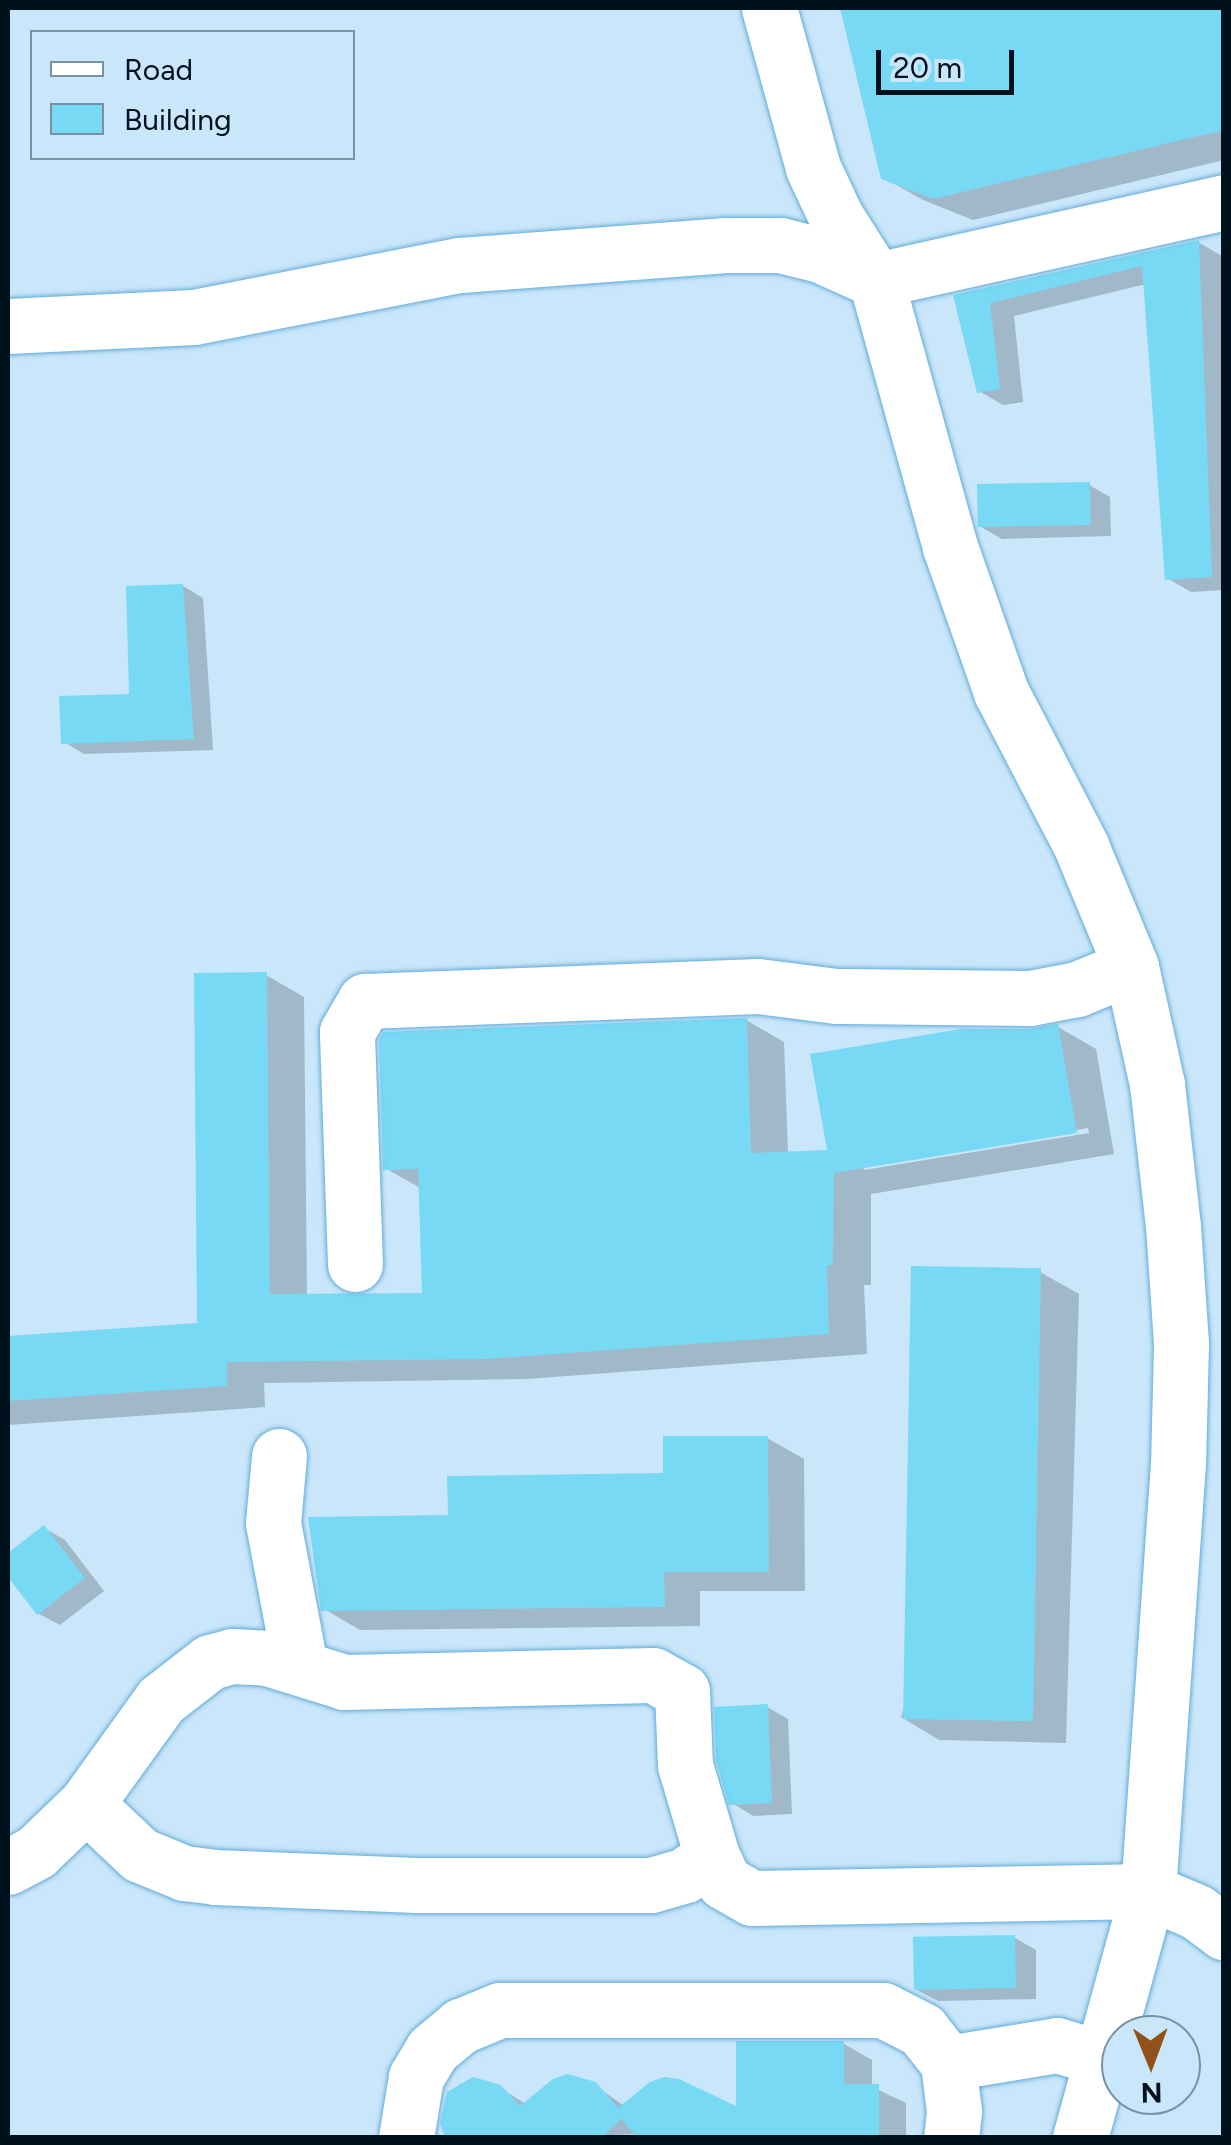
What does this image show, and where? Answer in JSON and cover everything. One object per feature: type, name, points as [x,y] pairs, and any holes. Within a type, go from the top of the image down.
[{"type":"street","points":[[769,8],[813,168],[836,217],[876,280],[950,547],[1001,692],[1082,846],[1131,967],[1156,1084],[1181,1344],[1178,1463],[1148,1891],[1080,2138]]},
{"type":"street","points":[[8,326],[194,317],[460,266],[726,245],[780,246],[820,256],[876,280],[1224,202]]},
{"type":"street","points":[[355,1264],[347,1032],[364,1001],[758,986],[836,996],[1030,998],[1077,989],[1131,967]]},
{"type":"street","points":[[279,1456],[272,1522],[300,1666]]},
{"type":"street","points":[[8,1867],[36,1852],[86,1804],[161,1700],[210,1662],[232,1656],[300,1666],[324,1679],[344,1682],[652,1674],[670,1680],[682,1692],[685,1765],[712,1856],[724,1882],[752,1898],[1148,1891],[1196,1912],[1224,1932]]},
{"type":"street","points":[[86,1804],[140,1855],[184,1873],[214,1877],[454,1886],[651,1885],[685,1875],[712,1856]]},
{"type":"street","points":[[406,2138],[416,2077],[432,2050],[461,2026],[500,2010],[883,2010],[922,2030],[948,2062],[954,2111],[951,2138]]},
{"type":"street","points":[[948,2062],[1057,2045],[1100,2058]]},
{"type":"building","points":[[840,8],[1224,8],[1224,130],[933,199],[881,179]]},
{"type":"building","points":[[1199,240],[1212,577],[1165,580],[1142,266],[990,303],[1000,389],[977,393],[953,295]]},
{"type":"building","points":[[1090,482],[1091,525],[978,527],[977,484]]},
{"type":"building","points":[[183,584],[194,739],[61,744],[59,696],[129,694],[126,586]]},
{"type":"building","points":[[267,972],[270,1294],[422,1293],[418,1169],[383,1170],[379,1040],[383,1032],[747,1018],[751,1153],[827,1150],[810,1054],[961,1029],[1030,1029],[1058,1024],[1077,1133],[834,1173],[833,1265],[827,1265],[829,1334],[486,1359],[227,1362],[227,1386],[8,1401],[8,1336],[197,1323],[194,973]]},
{"type":"building","points":[[911,1266],[1041,1268],[1033,1721],[903,1719]]},
{"type":"building","points":[[663,1436],[768,1436],[769,1572],[664,1572],[665,1607],[321,1611],[308,1517],[448,1515],[447,1476],[663,1473]]},
{"type":"building","points":[[44,1525],[85,1578],[37,1615],[8,1577],[8,1553]]},
{"type":"building","points":[[768,1704],[772,1803],[729,1805],[716,1760],[714,1707]]},
{"type":"building","points":[[1015,1935],[1016,1988],[914,1990],[913,1937]]},
{"type":"building","points":[[736,2041],[844,2041],[844,2084],[879,2084],[879,2138],[638,2138],[621,2119],[601,2138],[445,2138],[440,2123],[447,2092],[473,2077],[501,2085],[520,2106],[553,2079],[567,2074],[596,2082],[618,2108],[650,2082],[664,2077],[679,2079],[736,2106]]}]
